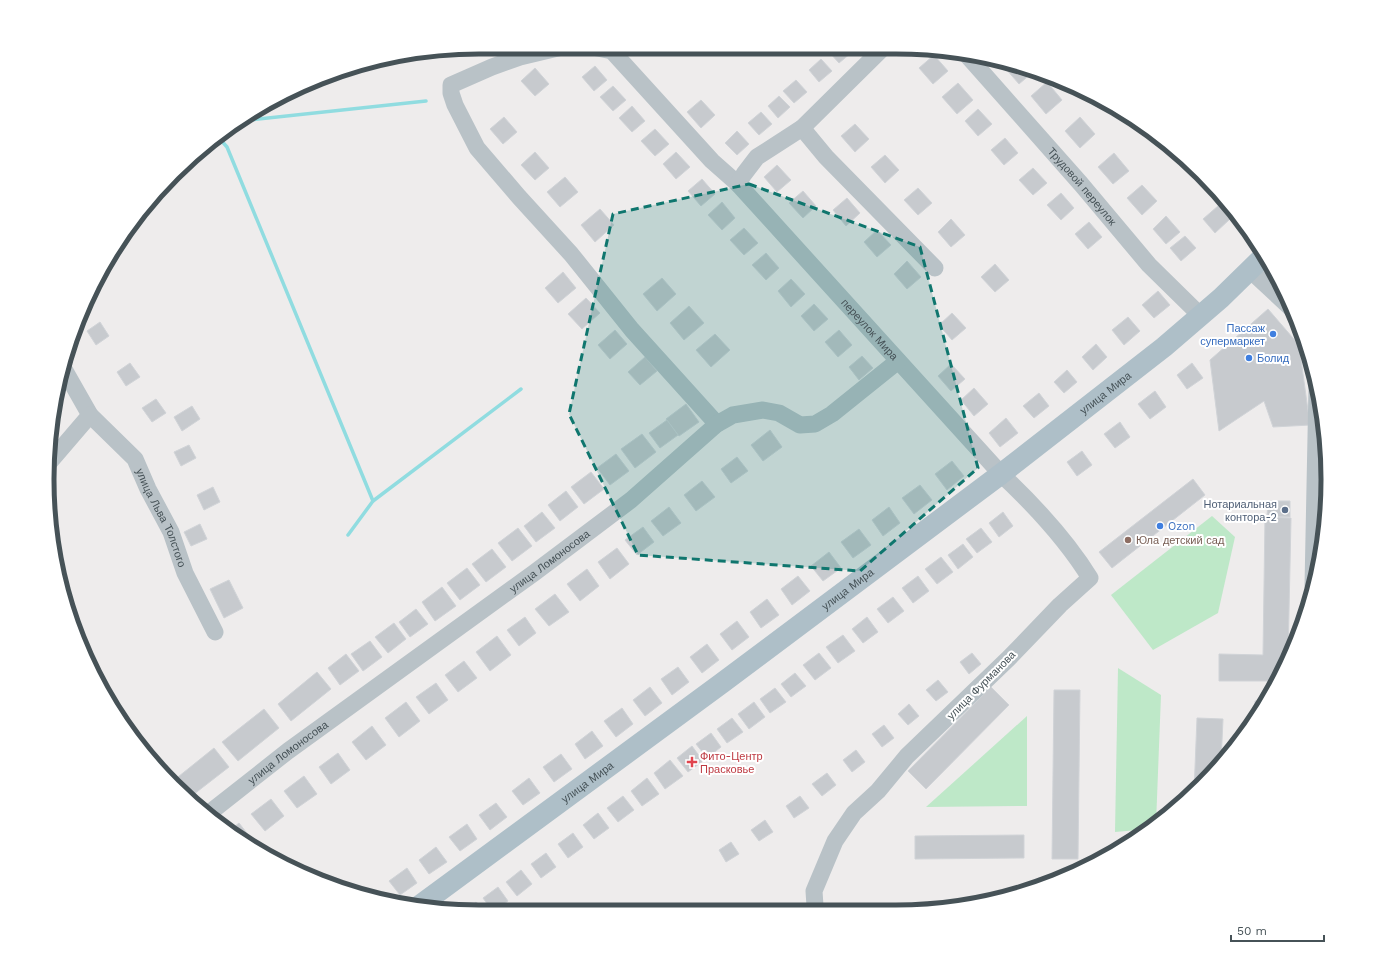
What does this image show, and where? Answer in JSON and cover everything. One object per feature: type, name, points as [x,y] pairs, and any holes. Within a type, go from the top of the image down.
[{"type":"main road","name":"улица Мира","points":[[426,901],[1001,474],[1164,347],[1201,316],[1257,263]]},
{"type":"street","points":[[533,54],[492,67],[451,85],[451,93],[455,105],[476,148],[571,254],[632,330],[717,424]]},
{"type":"street","name":"переулок Мира","points":[[616,54],[712,161],[738,184],[1001,474]]},
{"type":"street","points":[[738,184],[757,157],[802,128],[877,54]]},
{"type":"street","name":"Трудовой переулок","points":[[972,61],[1149,265],[1201,316]]},
{"type":"street","points":[[802,128],[826,157],[935,268]]},
{"type":"street","points":[[1257,263],[1273,284]]},
{"type":"street","name":"улица Ломоносова","points":[[212,811],[288,751],[534,573],[631,500],[717,424],[733,414],[762,410],[779,414],[800,425],[815,424],[832,414],[898,361]]},
{"type":"street","name":"улица Льва Толстого","points":[[67,374],[90,415],[135,459],[148,489],[171,532],[185,572],[215,632]]},
{"type":"street","points":[[55,456],[90,415]]},
{"type":"street","points":[[1314,559],[1316,419]]},
{"type":"street","name":"улица Фурманова","points":[[815,905],[814,891],[835,841],[854,813],[878,791],[907,756],[1004,663],[1060,605],[1090,578],[1080,561],[1026,498],[1001,474]]},
{"type":"highlighted area","points":[[749,184],[920,247],[978,468],[860,571],[638,555],[569,414],[613,214]]},
{"type":"green space","points":[[1212,516],[1235,537],[1218,613],[1153,650],[1111,595]]},
{"type":"green space","points":[[1118,668],[1161,695],[1156,816],[1136,830],[1115,832]]},
{"type":"green space","points":[[1027,716],[1027,806],[926,807]]},
{"type":"building","points":[[831,54],[850,54],[839,63]]},
{"type":"building","points":[[933,56],[935,56],[948,71],[933,84],[919,68]]},
{"type":"building","points":[[821,59],[832,71],[819,82],[809,70]]},
{"type":"building","points":[[595,66],[607,80],[594,91],[582,77]]},
{"type":"building","points":[[535,68],[549,84],[535,96],[521,81]]},
{"type":"building","points":[[1006,68],[1029,76],[1019,84]]},
{"type":"building","points":[[796,80],[807,92],[794,103],[783,91]]},
{"type":"building","points":[[1047,82],[1062,100],[1046,114],[1031,96]]},
{"type":"building","points":[[958,83],[973,100],[957,114],[942,97]]},
{"type":"building","points":[[613,86],[626,100],[613,111],[600,97]]},
{"type":"building","points":[[779,96],[790,107],[778,118],[768,106]]},
{"type":"building","points":[[701,100],[715,115],[701,128],[687,112]]},
{"type":"building","points":[[632,106],[645,121],[632,132],[619,118]]},
{"type":"building","points":[[978,109],[992,124],[978,136],[965,121]]},
{"type":"building","points":[[761,112],[772,124],[759,135],[748,123]]},
{"type":"building","points":[[504,117],[517,132],[503,144],[490,129]]},
{"type":"building","points":[[1080,117],[1095,134],[1080,148],[1065,131]]},
{"type":"building","points":[[855,124],[869,139],[855,152],[841,136]]},
{"type":"building","points":[[655,129],[669,144],[655,156],[641,141]]},
{"type":"building","points":[[737,131],[749,144],[737,155],[725,143]]},
{"type":"building","points":[[1005,138],[1018,153],[1004,165],[991,150]]},
{"type":"building","points":[[535,152],[549,168],[535,180],[521,165]]},
{"type":"building","points":[[676,152],[690,167],[676,179],[663,164]]},
{"type":"building","points":[[1114,153],[1129,171],[1113,184],[1098,167]]},
{"type":"building","points":[[885,155],[899,170],[885,183],[871,167]]},
{"type":"building","points":[[777,165],[791,180],[777,192],[764,177]]},
{"type":"building","points":[[1033,168],[1047,183],[1033,195],[1019,180]]},
{"type":"building","points":[[565,177],[578,192],[560,207],[547,192]]},
{"type":"building","points":[[702,179],[715,194],[701,206],[688,191]]},
{"type":"building","points":[[1142,185],[1157,201],[1142,215],[1127,198]]},
{"type":"building","points":[[918,188],[932,203],[918,215],[904,200]]},
{"type":"building","points":[[803,191],[816,206],[803,218],[789,203]]},
{"type":"building","points":[[1061,193],[1074,208],[1061,220],[1047,205]]},
{"type":"building","points":[[847,198],[860,213],[846,226],[833,210]]},
{"type":"building","points":[[722,202],[735,218],[722,230],[708,215]]},
{"type":"building","points":[[1218,206],[1230,219],[1215,233],[1203,219]]},
{"type":"building","points":[[600,209],[614,225],[595,242],[581,225]]},
{"type":"building","points":[[1166,216],[1180,232],[1166,244],[1153,229]]},
{"type":"building","points":[[951,219],[965,235],[951,247],[938,232]]},
{"type":"building","points":[[1089,222],[1102,237],[1088,249],[1075,234]]},
{"type":"building","points":[[744,228],[758,243],[744,255],[730,240]]},
{"type":"building","points":[[877,230],[891,245],[877,257],[864,242]]},
{"type":"building","points":[[1185,236],[1196,248],[1181,261],[1170,248]]},
{"type":"building","points":[[766,253],[779,268],[766,280],[752,265]]},
{"type":"building","points":[[907,261],[921,277],[907,289],[894,274]]},
{"type":"building","points":[[995,264],[1009,280],[995,292],[981,277]]},
{"type":"building","points":[[563,272],[576,288],[558,303],[545,288]]},
{"type":"building","points":[[662,278],[676,294],[657,311],[643,294]]},
{"type":"building","points":[[791,279],[805,294],[791,307],[778,291]]},
{"type":"building","points":[[1158,291],[1170,305],[1154,318],[1142,305]]},
{"type":"building","points":[[586,298],[600,313],[582,329],[568,314]]},
{"type":"building","points":[[814,304],[828,319],[814,331],[801,316]]},
{"type":"building","points":[[689,306],[704,323],[684,340],[670,323]]},
{"type":"building","points":[[1268,309],[1298,344],[1310,425],[1273,427],[1264,401],[1219,431],[1210,360]]},
{"type":"building","points":[[952,313],[966,328],[952,340],[939,325]]},
{"type":"building","points":[[1128,317],[1140,331],[1124,345],[1112,330]]},
{"type":"building","points":[[100,322],[109,336],[96,345],[87,331]]},
{"type":"building","points":[[615,330],[627,344],[610,359],[598,345]]},
{"type":"building","points":[[839,330],[852,345],[838,357],[825,342]]},
{"type":"building","points":[[715,334],[730,350],[711,367],[696,350]]},
{"type":"building","points":[[1096,344],[1107,357],[1093,370],[1082,357]]},
{"type":"building","points":[[862,356],[873,368],[859,380],[849,367]]},
{"type":"building","points":[[645,357],[657,371],[640,385],[628,372]]},
{"type":"building","points":[[130,363],[140,377],[126,386],[117,372]]},
{"type":"building","points":[[1192,363],[1203,378],[1187,389],[1177,375]]},
{"type":"building","points":[[951,364],[965,379],[951,391],[938,376]]},
{"type":"building","points":[[1067,370],[1077,382],[1064,393],[1054,382]]},
{"type":"building","points":[[974,388],[988,404],[974,416],[961,400]]},
{"type":"building","points":[[1155,391],[1166,407],[1150,419],[1138,404]]},
{"type":"building","points":[[1039,393],[1049,406],[1034,418],[1023,406]]},
{"type":"building","points":[[156,399],[166,413],[152,422],[142,408]]},
{"type":"building","points":[[686,404],[699,422],[679,436],[666,419]]},
{"type":"building","points":[[192,406],[200,419],[182,431],[174,417]]},
{"type":"building","points":[[1006,418],[1018,433],[1000,447],[989,433]]},
{"type":"building","points":[[667,420],[678,435],[660,448],[649,433]]},
{"type":"building","points":[[1120,422],[1130,437],[1115,448],[1104,434]]},
{"type":"building","points":[[770,430],[782,447],[763,461],[751,445]]},
{"type":"building","points":[[642,434],[656,452],[635,468],[621,449]]},
{"type":"building","points":[[189,445],[196,458],[181,466],[174,452]]},
{"type":"building","points":[[1082,451],[1092,465],[1077,476],[1067,462]]},
{"type":"building","points":[[616,454],[629,471],[610,485],[597,468]]},
{"type":"building","points":[[737,457],[748,471],[731,483],[721,469]]},
{"type":"building","points":[[952,461],[964,476],[947,490],[935,474]]},
{"type":"building","points":[[591,472],[604,489],[584,504],[571,487]]},
{"type":"building","points":[[1193,479],[1205,495],[1112,568],[1099,552]]},
{"type":"building","points":[[702,481],[715,497],[696,511],[684,495]]},
{"type":"building","points":[[920,485],[932,500],[914,514],[902,498]]},
{"type":"building","points":[[213,487],[220,502],[204,510],[197,495]]},
{"type":"building","points":[[566,491],[578,507],[560,521],[548,505]]},
{"type":"building","points":[[1268,501],[1290,501],[1290,517],[1267,516]]},
{"type":"building","points":[[669,507],[681,523],[663,536],[651,521]]},
{"type":"building","points":[[889,507],[900,523],[883,536],[872,520]]},
{"type":"building","points":[[542,512],[555,528],[536,542],[524,526]]},
{"type":"building","points":[[1003,512],[1013,526],[999,537],[989,523]]},
{"type":"building","points":[[1265,517],[1291,518],[1288,643],[1270,681],[1219,681],[1219,654],[1263,655]]},
{"type":"building","points":[[200,524],[207,539],[191,546],[184,532]]},
{"type":"building","points":[[643,527],[654,542],[637,555],[625,540]]},
{"type":"building","points":[[518,528],[532,546],[512,561],[498,543]]},
{"type":"building","points":[[981,528],[992,542],[977,553],[966,539]]},
{"type":"building","points":[[859,529],[871,545],[853,558],[841,542]]},
{"type":"building","points":[[963,544],[973,557],[958,569],[948,555]]},
{"type":"building","points":[[617,548],[629,564],[610,579],[598,562]]},
{"type":"building","points":[[492,549],[506,567],[486,582],[472,564]]},
{"type":"building","points":[[829,552],[841,568],[823,581],[811,566]]},
{"type":"building","points":[[941,557],[953,572],[937,584],[925,569]]},
{"type":"building","points":[[467,568],[480,585],[460,600],[447,583]]},
{"type":"building","points":[[587,569],[599,586],[580,601],[567,584]]},
{"type":"building","points":[[798,576],[810,591],[792,605],[781,589]]},
{"type":"building","points":[[918,576],[929,591],[913,603],[902,588]]},
{"type":"building","points":[[229,580],[243,608],[224,618],[210,589]]},
{"type":"building","points":[[442,587],[456,606],[435,621],[422,602]]},
{"type":"building","points":[[555,594],[569,612],[549,626],[535,609]]},
{"type":"building","points":[[893,597],[904,611],[888,623],[877,609]]},
{"type":"building","points":[[767,599],[779,615],[761,628],[750,612]]},
{"type":"building","points":[[416,609],[428,624],[410,637],[399,622]]},
{"type":"building","points":[[525,617],[536,633],[519,646],[507,630]]},
{"type":"building","points":[[867,617],[878,632],[863,643],[852,629]]},
{"type":"building","points":[[737,621],[749,637],[732,650],[720,634]]},
{"type":"building","points":[[394,623],[406,639],[388,653],[375,637]]},
{"type":"building","points":[[843,635],[855,651],[838,663],[826,647]]},
{"type":"building","points":[[497,636],[511,655],[490,671],[476,652]]},
{"type":"building","points":[[370,641],[382,657],[363,671],[351,654]]},
{"type":"building","points":[[707,644],[719,660],[702,673],[690,657]]},
{"type":"building","points":[[819,653],[831,668],[815,680],[803,665]]},
{"type":"building","points":[[972,653],[981,664],[969,674],[960,662]]},
{"type":"building","points":[[346,654],[359,671],[340,685],[328,668]]},
{"type":"building","points":[[464,661],[477,678],[458,692],[445,675]]},
{"type":"building","points":[[678,667],[689,682],[672,695],[661,679]]},
{"type":"building","points":[[317,672],[331,689],[291,721],[278,704]]},
{"type":"building","points":[[795,673],[806,686],[791,697],[781,684]]},
{"type":"building","points":[[938,680],[948,692],[936,701],[926,690]]},
{"type":"building","points":[[436,683],[448,700],[429,714],[416,697]]},
{"type":"building","points":[[650,687],[662,703],[645,716],[633,700]]},
{"type":"building","points":[[991,687],[1009,705],[926,789],[908,771]]},
{"type":"building","points":[[775,688],[786,702],[770,713],[760,699]]},
{"type":"building","points":[[1054,690],[1080,690],[1078,859],[1052,859]]},
{"type":"building","points":[[406,702],[420,721],[399,737],[385,718]]},
{"type":"building","points":[[754,702],[765,717],[749,729],[738,714]]},
{"type":"building","points":[[909,704],[919,716],[908,725],[898,714]]},
{"type":"building","points":[[622,708],[633,724],[616,737],[604,721]]},
{"type":"building","points":[[264,709],[279,728],[238,761],[222,742]]},
{"type":"building","points":[[732,718],[743,732],[727,743],[717,729]]},
{"type":"building","points":[[1197,718],[1223,719],[1221,752],[1194,781]]},
{"type":"building","points":[[884,725],[894,738],[882,747],[872,734]]},
{"type":"building","points":[[372,726],[386,745],[366,760],[352,742]]},
{"type":"building","points":[[592,731],[603,746],[585,759],[575,744]]},
{"type":"building","points":[[711,733],[721,747],[707,758],[696,744]]},
{"type":"building","points":[[692,746],[703,761],[688,772],[677,758]]},
{"type":"building","points":[[214,748],[229,767],[194,794],[177,778]]},
{"type":"building","points":[[856,750],[865,762],[852,772],[843,760]]},
{"type":"building","points":[[338,753],[350,770],[331,784],[319,767]]},
{"type":"building","points":[[561,754],[572,769],[554,782],[543,767]]},
{"type":"building","points":[[670,760],[683,776],[665,789],[654,773]]},
{"type":"building","points":[[827,773],[836,785],[822,796],[812,784]]},
{"type":"building","points":[[304,776],[317,794],[297,808],[284,791]]},
{"type":"building","points":[[529,778],[540,793],[523,805],[512,791]]},
{"type":"building","points":[[647,778],[659,794],[642,806],[631,791]]},
{"type":"building","points":[[623,796],[634,810],[618,822],[607,808]]},
{"type":"building","points":[[800,796],[809,808],[794,818],[786,806]]},
{"type":"building","points":[[271,799],[284,816],[265,831],[251,814]]},
{"type":"building","points":[[496,803],[507,817],[490,830],[479,815]]},
{"type":"building","points":[[598,813],[609,828],[594,839],[583,825]]},
{"type":"building","points":[[765,820],[773,832],[759,841],[751,830]]},
{"type":"building","points":[[239,823],[250,838],[243,833],[234,827]]},
{"type":"building","points":[[467,824],[477,839],[460,851],[449,837]]},
{"type":"building","points":[[573,833],[583,847],[568,858],[558,844]]},
{"type":"building","points":[[1024,835],[1024,858],[915,859],[915,836]]},
{"type":"building","points":[[731,842],[739,854],[726,862],[719,850]]},
{"type":"building","points":[[436,847],[447,862],[429,874],[419,860]]},
{"type":"building","points":[[546,853],[556,867],[541,878],[531,864]]},
{"type":"building","points":[[407,868],[417,883],[400,895],[389,881]]},
{"type":"building","points":[[521,870],[532,884],[517,896],[506,882]]},
{"type":"building","points":[[498,887],[508,901],[503,905],[488,905],[483,898]]},
{"type":"waterway","points":[[253,120],[426,101]]},
{"type":"waterway","points":[[222,141],[227,147],[373,501]]},
{"type":"waterway","points":[[348,535],[373,501],[521,389]]},
{"type":"place","name":"Пассаж супермаркет","points":[[1273,334]]},
{"type":"place","name":"Болид","points":[[1249,358]]},
{"type":"place","name":"Нотариальная контора-2","points":[[1285,510]]},
{"type":"place","name":"Ozon","points":[[1160,526]]},
{"type":"place","name":"Юла детский сад","points":[[1128,540]]},
{"type":"place","name":"Фито-Центр Прасковье","points":[[692,762]]}]
